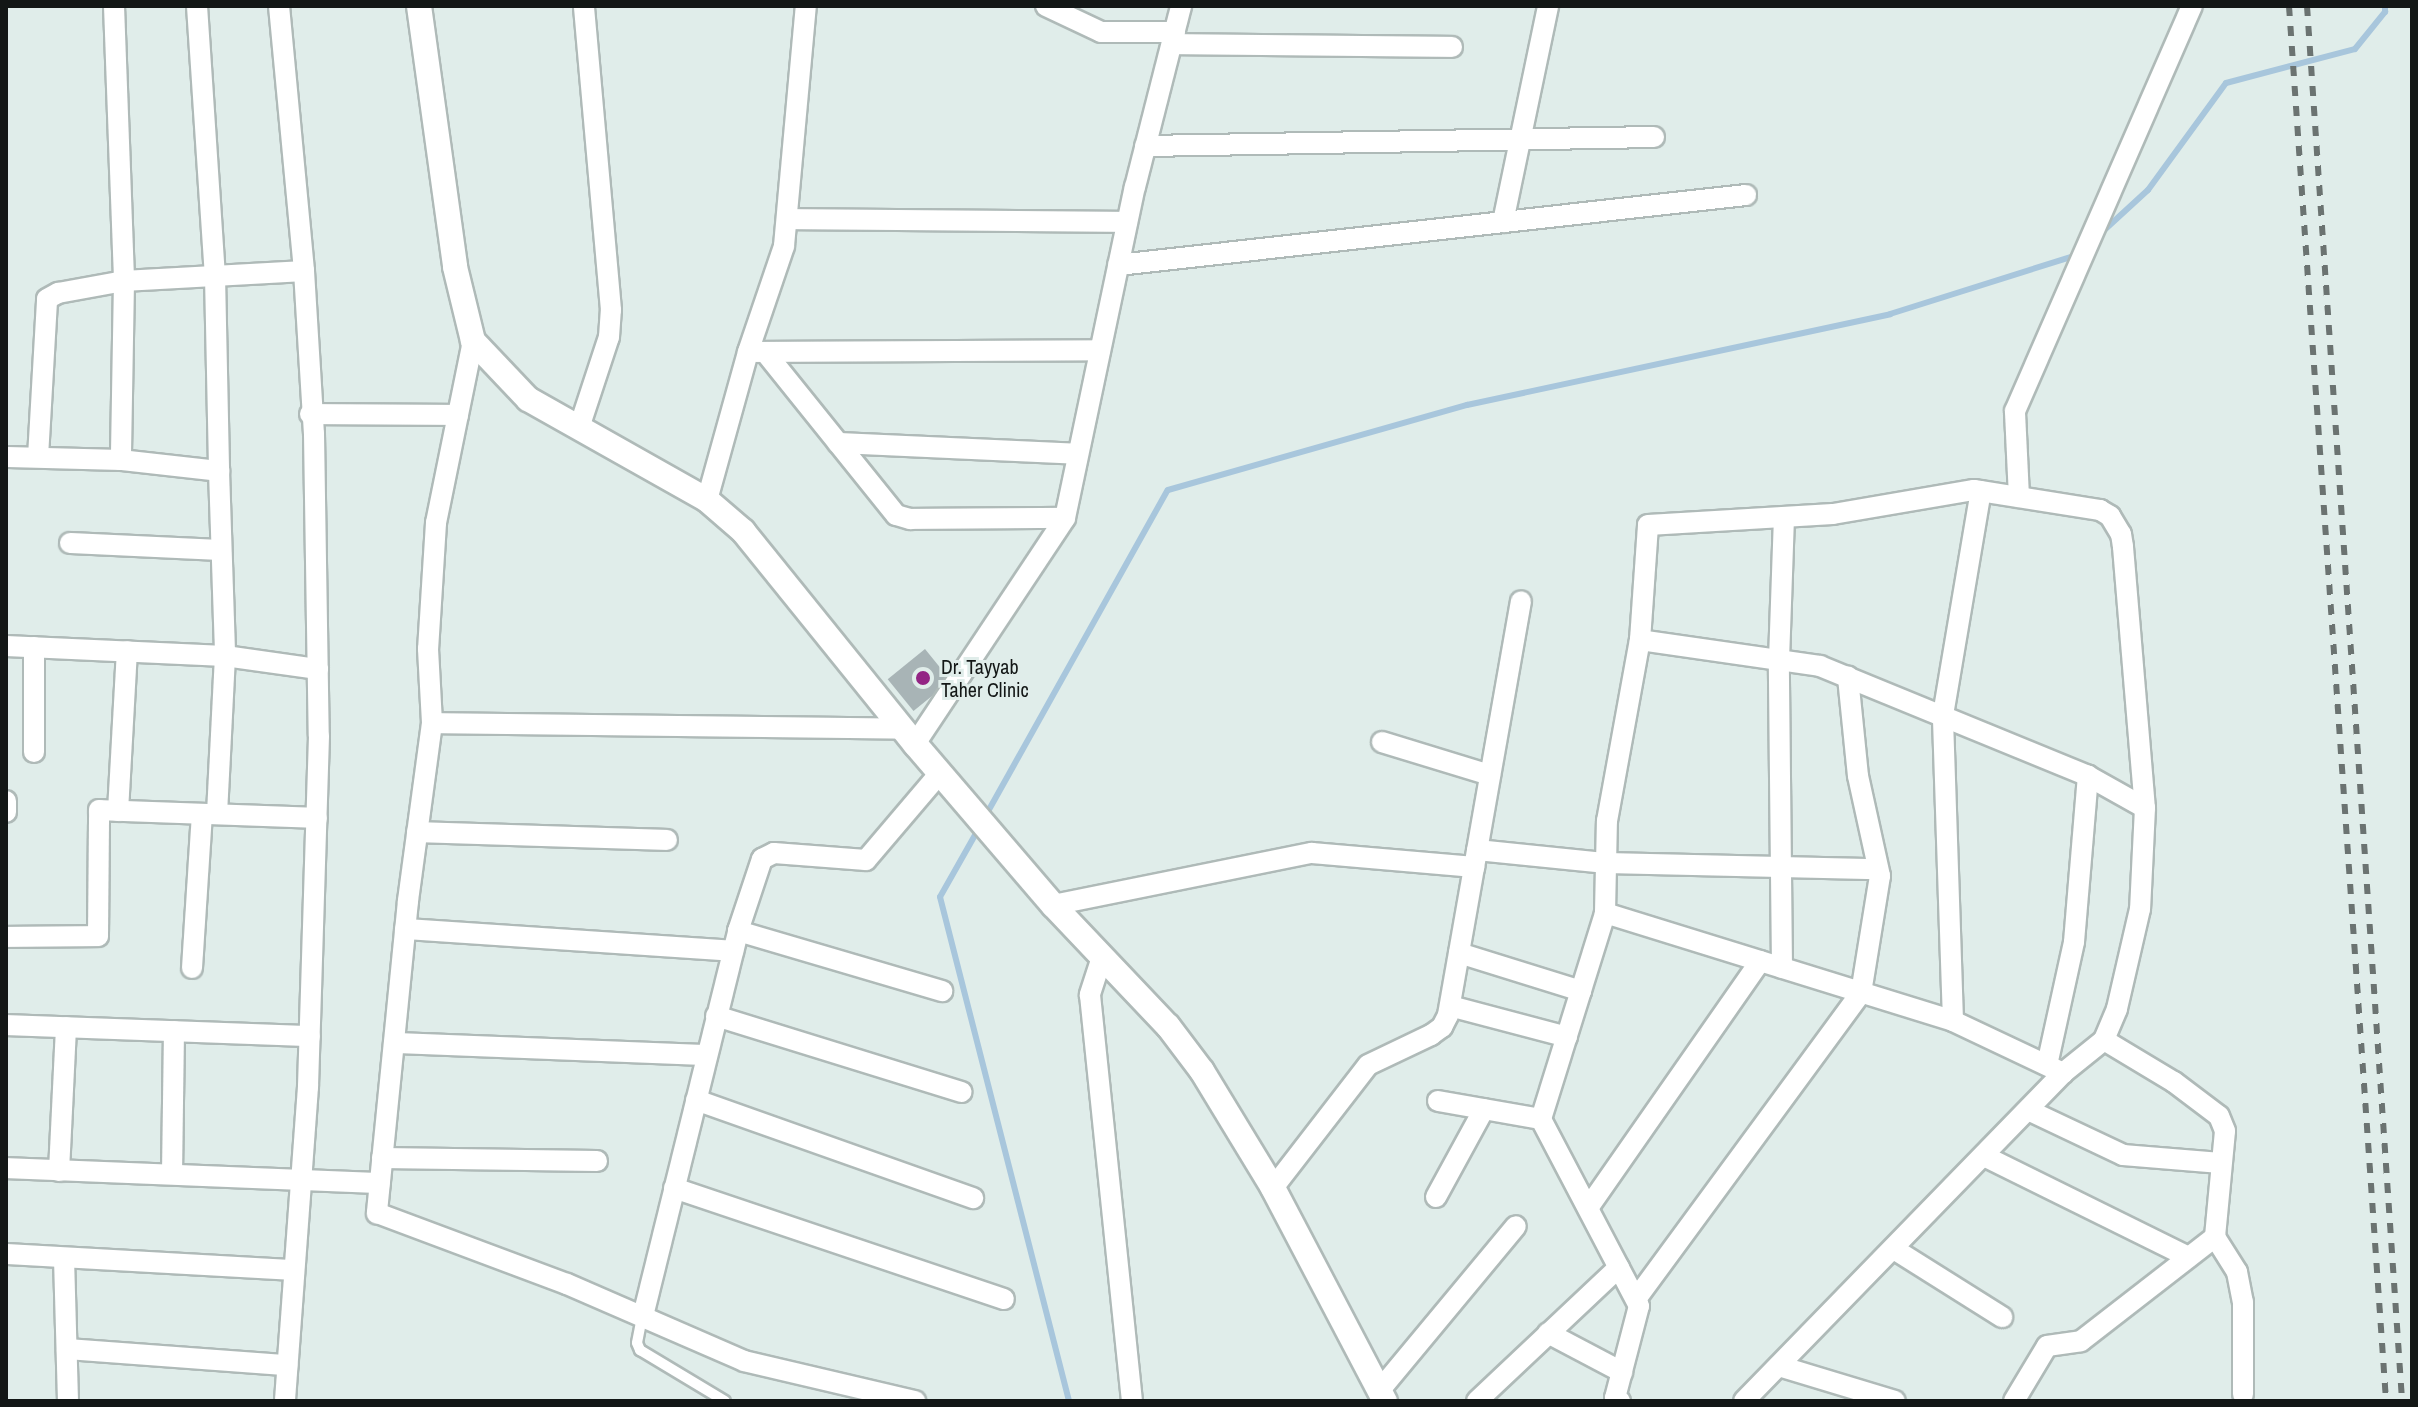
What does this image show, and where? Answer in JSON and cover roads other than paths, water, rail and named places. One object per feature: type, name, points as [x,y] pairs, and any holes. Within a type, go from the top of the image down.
[{"type":"street","points":[[114,6],[124,281],[121,460]]},
{"type":"street","points":[[192,968],[225,656],[215,276],[197,6]]},
{"type":"street","points":[[279,6],[304,271],[310,414],[314,434],[318,669],[310,1036],[285,1401]]},
{"type":"street","points":[[419,6],[455,267],[473,341],[436,523],[428,649],[432,723],[405,929],[377,1213],[567,1284],[744,1361],[915,1401]]},
{"type":"street","points":[[579,428],[609,337],[611,310],[584,6]]},
{"type":"street","points":[[707,500],[757,352],[784,246],[806,6]]},
{"type":"street","points":[[1046,6],[1101,32],[1173,38],[1452,47]]},
{"type":"street","points":[[909,736],[1065,518],[1127,222],[1181,6]]},
{"type":"street","points":[[1503,222],[1548,6]]},
{"type":"street","points":[[2019,497],[2015,411],[2192,6]]},
{"type":"street","points":[[1145,146],[1654,137]]},
{"type":"street","points":[[1118,265],[1746,195]]},
{"type":"street","points":[[787,219],[1127,222]]},
{"type":"street","points":[[38,457],[47,299],[58,293],[124,281],[304,271]]},
{"type":"street","points":[[473,341],[528,399],[707,500],[743,531],[940,773],[1053,905],[1168,1026],[1202,1071],[1273,1188],[1382,1396],[1516,1226]]},
{"type":"street","points":[[757,352],[1100,350]]},
{"type":"street","points":[[757,352],[838,443],[896,515],[903,518],[1065,518]]},
{"type":"street","points":[[310,414],[458,415]]},
{"type":"street","points":[[838,443],[1078,454]]},
{"type":"street","points":[[6,457],[121,460],[219,471]]},
{"type":"street","points":[[1953,1021],[1943,715],[1981,491]]},
{"type":"street","points":[[1620,1401],[1615,1398],[1639,1306],[1541,1119],[1605,913],[1607,821],[1640,640],[1648,525],[1833,514],[1981,491],[2100,510],[2110,516],[2121,534],[2145,808],[2140,909],[2117,1009],[2104,1040],[2055,1069]]},
{"type":"street","points":[[1782,968],[1779,660],[1784,517]]},
{"type":"street","points":[[70,543],[221,550]]},
{"type":"street","points":[[1273,1188],[1368,1065],[1442,1027],[1450,1006],[1521,601]]},
{"type":"street","points":[[1640,640],[1820,666],[2088,776],[2145,808]]},
{"type":"street","points":[[6,646],[225,656],[318,669]]},
{"type":"street","points":[[34,647],[34,752]]},
{"type":"street","points":[[118,811],[127,651]]},
{"type":"street","points":[[1636,1299],[1861,993],[1878,869],[1858,776],[1848,677]]},
{"type":"street","points":[[432,723],[909,736]]},
{"type":"street","points":[[1382,742],[1490,775]]},
{"type":"street","points":[[643,1316],[738,931],[765,856],[866,860],[940,773]]},
{"type":"street","points":[[1744,1401],[2028,1110],[2055,1069],[2074,942],[2088,776]]},
{"type":"street","points":[[6,801],[6,812]]},
{"type":"street","points":[[6,937],[98,936],[99,810],[317,818]]},
{"type":"street","points":[[417,832],[667,840]]},
{"type":"street","points":[[1053,905],[1312,853],[1781,869],[1878,869]]},
{"type":"street","points":[[1605,913],[1953,1021],[2055,1069]]},
{"type":"street","points":[[405,929],[733,951]]},
{"type":"street","points":[[738,931],[942,991]]},
{"type":"street","points":[[1459,953],[1581,991]]},
{"type":"street","points":[[1102,957],[1090,995],[1132,1401]]},
{"type":"street","points":[[1588,1208],[1760,961]]},
{"type":"street","points":[[1450,1006],[1567,1037]]},
{"type":"street","points":[[716,1016],[961,1092]]},
{"type":"street","points":[[6,1025],[310,1036]]},
{"type":"street","points":[[59,1171],[66,1027]]},
{"type":"street","points":[[172,1174],[174,1031]]},
{"type":"street","points":[[2104,1040],[2174,1082],[2219,1116],[2225,1131],[2215,1237],[2237,1272],[2243,1302],[2243,1394]]},
{"type":"street","points":[[394,1043],[707,1055]]},
{"type":"street","points":[[696,1100],[973,1198]]},
{"type":"street","points":[[1438,1101],[1541,1119]]},
{"type":"street","points":[[1436,1197],[1484,1109]]},
{"type":"street","points":[[2028,1110],[2123,1155],[2221,1163]]},
{"type":"street","points":[[1984,1156],[2188,1257]]},
{"type":"street","points":[[382,1158],[597,1161]]},
{"type":"street","points":[[6,1168],[380,1183]]},
{"type":"street","points":[[674,1188],[1004,1299]]},
{"type":"street","points":[[2014,1401],[2047,1346],[2081,1341],[2215,1237]]},
{"type":"street","points":[[1894,1249],[2002,1317]]},
{"type":"street","points":[[6,1254],[294,1270]]},
{"type":"street","points":[[64,1258],[68,1401]]},
{"type":"street","points":[[1477,1401],[1619,1267]]},
{"type":"street","points":[[1548,1333],[1622,1372]]},
{"type":"street","points":[[67,1349],[287,1365]]},
{"type":"street","points":[[1779,1366],[1895,1401]]},
{"type":"lane","points":[[643,1316],[637,1343],[640,1350],[725,1401]]},
{"type":"waterway","points":[[2100,234],[2148,190],[2226,83],[2355,49],[2385,12],[2385,6]]},
{"type":"waterway","points":[[986,815],[1168,490],[1467,405],[1890,314],[2077,255]]},
{"type":"waterway","points":[[979,828],[940,897],[1069,1401]]},
{"type":"railway","points":[[2289,6],[2386,1401]]},
{"type":"railway","points":[[2307,6],[2402,1401]]},
{"type":"place","name":"Dr. Tayyab Taher Clinic","points":[[923,678]]}]
